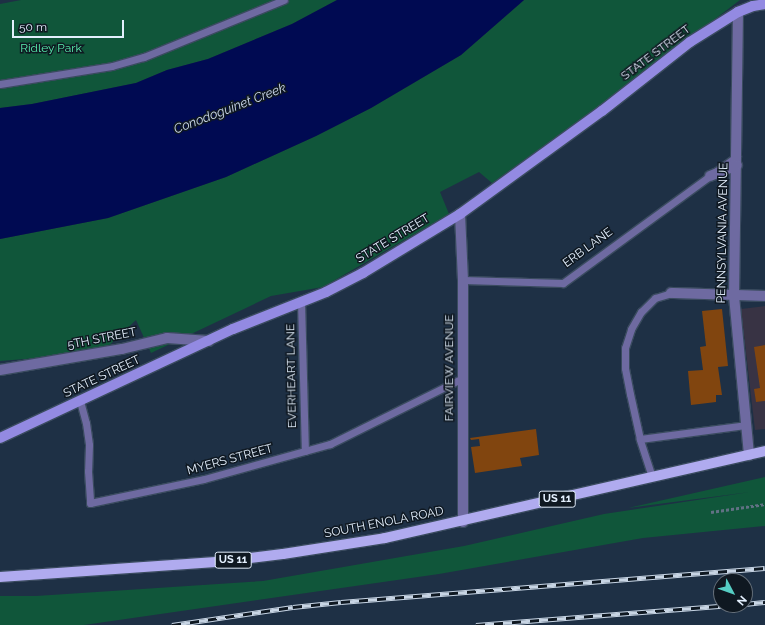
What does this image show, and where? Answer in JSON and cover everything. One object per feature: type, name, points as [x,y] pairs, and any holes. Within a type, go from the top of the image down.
[{"type":"main road","name":"STATE STREET","points":[[0,438],[209,341],[301,301],[326,292],[363,274],[460,214],[602,111],[690,42],[738,12],[753,6],[765,4]]},
{"type":"main road","name":"SOUTH ENOLA ROAD","points":[[0,577],[168,566],[284,554],[385,538],[463,522],[765,451]]},
{"type":"street","name":"PENNSYLVANIA AVENUE","points":[[738,12],[734,296],[749,455]]},
{"type":"street","name":"ERB LANE","points":[[710,176],[737,161]]},
{"type":"street","name":"FAIRVIEW AVENUE","points":[[460,214],[464,280],[462,378],[463,522]]},
{"type":"street","points":[[671,293],[765,296]]},
{"type":"street","name":"5TH STREET","points":[[0,370],[122,349],[167,338],[209,341]]},
{"type":"lane","points":[[0,84],[112,66],[144,57],[284,0]]},
{"type":"lane","name":"ERB LANE","points":[[464,280],[563,283],[710,176]]},
{"type":"lane","points":[[652,477],[640,439],[625,368],[625,348],[631,329],[642,312],[655,298],[671,293]]},
{"type":"lane","name":"EVERHEART LANE","points":[[301,301],[305,451]]},
{"type":"lane","name":"MYERS STREET","points":[[80,401],[86,422],[89,445],[88,471],[90,503],[204,479],[330,444],[462,378]]},
{"type":"lane","points":[[640,439],[746,424]]},
{"type":"path","points":[[712,512],[765,504]]},
{"type":"shaded area","points":[[765,306],[765,429],[755,430],[741,309]]},
{"type":"green space","name":"Ridley Park","points":[[21,0],[337,0],[292,24],[208,59],[167,70],[136,83],[32,104],[0,108],[0,4]]},
{"type":"green space","points":[[524,0],[740,0],[623,89],[492,183],[479,172],[440,192],[449,214],[323,287],[271,296],[151,353],[136,320],[101,353],[0,361],[0,239],[108,218],[226,177],[316,136],[371,108],[461,55]]},
{"type":"green space","points":[[765,477],[765,526],[643,538],[439,574],[84,625],[0,625],[0,596],[36,596],[263,581],[464,546],[604,514],[750,492],[628,508]]},
{"type":"water","name":"Conodoguinet Creek","points":[[337,0],[524,0],[461,55],[371,108],[316,136],[226,177],[108,218],[0,239],[0,108],[32,104],[136,83],[167,70],[208,59],[292,24]]},
{"type":"building","points":[[722,309],[728,366],[718,367],[722,395],[716,395],[716,402],[691,405],[688,371],[703,370],[700,347],[706,346],[702,311]]},
{"type":"building","points":[[765,345],[765,401],[756,402],[754,389],[760,388],[754,347]]},
{"type":"building","points":[[536,429],[539,455],[520,458],[522,466],[475,473],[471,447],[480,446],[479,439],[471,440],[470,438]]},
{"type":"railway","points":[[172,625],[293,607],[341,602],[765,568]]},
{"type":"railway","points":[[753,603],[765,602]]},
{"type":"railway","points":[[476,625],[713,606]]}]
